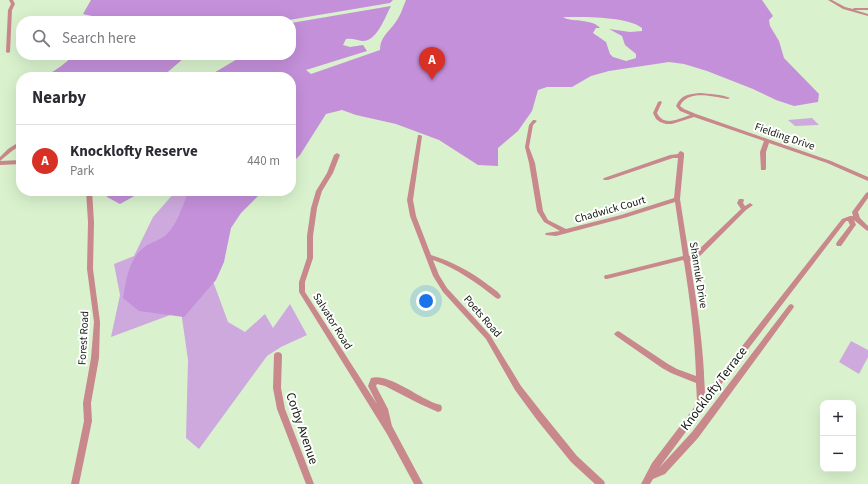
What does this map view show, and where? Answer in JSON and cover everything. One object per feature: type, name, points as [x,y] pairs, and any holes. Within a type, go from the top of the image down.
[{"type":"street","points":[[8,52],[10,10],[12,4],[10,0]]},
{"type":"street","points":[[830,0],[844,8],[868,9]]},
{"type":"street","points":[[852,9],[868,15]]},
{"type":"street","name":"Fielding Drive","points":[[728,98],[701,94],[687,96],[681,99],[678,103],[680,108],[694,115],[830,162],[868,179]]},
{"type":"street","points":[[660,102],[655,113],[656,117],[661,121],[673,123],[694,115]]},
{"type":"street","points":[[535,121],[531,125],[527,147],[542,216],[551,225],[565,231]]},
{"type":"street","name":"Poets Road","points":[[420,136],[410,200],[413,216],[436,276],[445,290],[488,337],[518,388],[574,460],[601,484]]},
{"type":"street","points":[[763,169],[764,152],[767,141]]},
{"type":"street","points":[[0,160],[16,146]]},
{"type":"street","name":"Salvator Road","points":[[337,155],[330,173],[319,191],[314,208],[310,236],[310,258],[302,282],[302,292],[390,431],[419,484]]},
{"type":"street","name":"Shannuk Drive","points":[[606,179],[672,156],[681,155],[677,199],[699,352],[701,400]]},
{"type":"street","points":[[0,163],[16,162]]},
{"type":"street","points":[[868,194],[855,212],[857,219],[868,229]]},
{"type":"street","name":"Forest Road","points":[[75,484],[88,421],[87,403],[95,358],[97,322],[90,269],[89,247],[91,222],[89,196]]},
{"type":"street","name":"Chadwick Court","points":[[548,234],[556,234],[622,217],[677,199]]},
{"type":"street","points":[[741,200],[740,203],[744,209]]},
{"type":"street","points":[[607,276],[696,256],[744,209],[750,205]]},
{"type":"street","points":[[850,218],[857,219]]},
{"type":"street","points":[[839,244],[853,225],[850,218]]},
{"type":"street","name":"Knocklofty Terrace","points":[[716,385],[844,220],[850,218]]},
{"type":"street","points":[[428,256],[438,258],[478,281],[498,296]]},
{"type":"street","name":"Knocklofty Terrace","points":[[647,480],[662,471],[695,435],[790,307]]},
{"type":"street","points":[[618,334],[665,366],[700,381]]},
{"type":"street","name":"Corby Avenue","points":[[278,355],[277,388],[281,409],[310,484]]},
{"type":"street","points":[[390,431],[384,409],[372,386],[374,380],[387,383],[430,406],[438,408]]},
{"type":"street","name":"Knocklofty Terrace","points":[[647,480],[699,407],[701,400]]},
{"type":"shaded area","points":[[91,0],[393,0],[390,3],[296,19],[296,16],[92,16],[83,14]]},
{"type":"shaded area","points":[[406,0],[762,0],[773,16],[769,20],[770,26],[779,41],[784,58],[819,94],[818,102],[794,106],[707,71],[684,64],[669,62],[609,71],[591,76],[572,87],[547,87],[538,90],[532,111],[518,131],[498,148],[498,166],[478,165],[439,140],[396,124],[356,115],[342,110],[326,114],[296,159],[296,72],[215,72],[236,60],[296,60],[296,22],[391,6],[380,28],[372,38],[362,41],[346,39],[343,45],[350,47],[363,45],[367,51],[306,70],[311,74],[380,50],[383,38],[400,15]],"holes":[[[563,17],[593,17],[626,21],[642,28],[642,31],[630,32],[609,29],[622,36],[625,45],[636,54],[636,58],[626,61],[613,57],[610,54],[606,42],[593,33],[596,28],[600,28],[597,25]]]},
{"type":"shaded area","points":[[69,60],[182,60],[168,72],[53,72]]},
{"type":"shaded area","points":[[812,118],[819,125],[795,126],[788,120]]},
{"type":"shaded area","points":[[107,196],[134,196],[120,204]]},
{"type":"shaded area","points":[[172,196],[215,196],[188,213],[228,322],[245,332],[265,314],[273,328],[290,304],[307,335],[281,347],[267,356],[199,449],[186,438],[188,360],[181,311],[111,337],[120,295],[114,264],[134,256],[153,217]]},
{"type":"shaded area","points":[[187,196],[258,196],[241,213],[231,228],[224,262],[216,280],[184,317],[139,311],[123,298],[129,269],[140,251],[164,237],[174,226]]},
{"type":"shaded area","points":[[851,341],[868,350],[868,357],[859,374],[839,362]]},
{"type":"place","name":"Knocklofty Reserve","points":[[432,80]]}]
